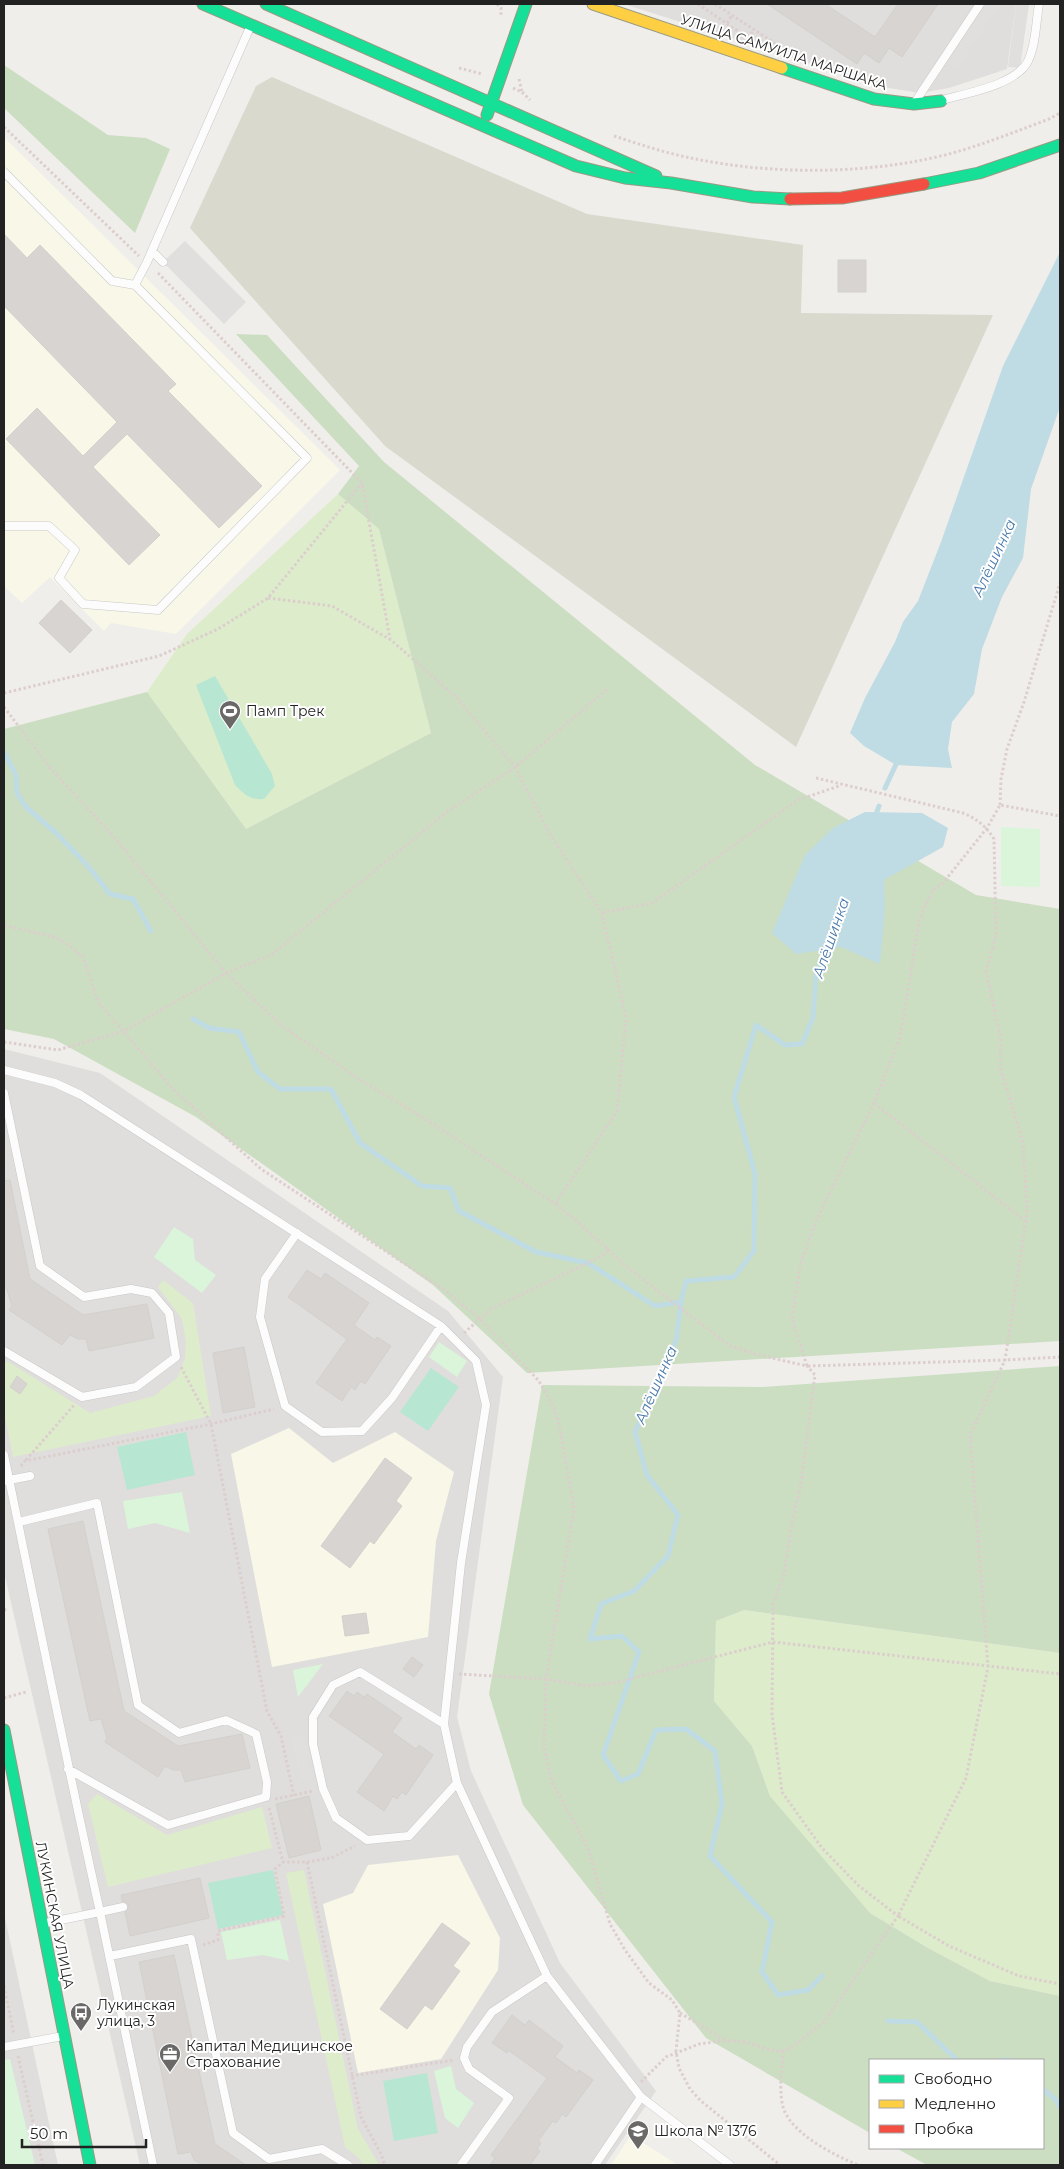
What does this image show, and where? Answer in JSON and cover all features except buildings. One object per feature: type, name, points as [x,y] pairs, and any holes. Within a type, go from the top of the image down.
[{"type":"main road","points":[[203,4],[576,166],[625,178],[671,183],[753,197],[797,199],[842,198],[979,173],[1060,146]]},
{"type":"main road","points":[[266,4],[671,183]]},
{"type":"main road","points":[[483,127],[526,4]]},
{"type":"main road","name":"УЛИЦА САМУИЛА МАРШАКА","points":[[593,4],[625,12],[865,96],[880,100],[914,104],[941,101]]},
{"type":"main road","name":"ЛУКИНСКАЯ УЛИЦА","points":[[4,1730],[90,2165]]},
{"type":"lane","points":[[914,104],[980,4]]},
{"type":"lane","points":[[941,101],[1012,78],[1023,69],[1031,55],[1039,4]]},
{"type":"lane","points":[[135,286],[251,25]]},
{"type":"lane","points":[[4,172],[112,281],[135,286],[307,458],[158,610],[84,604],[59,578],[75,550],[49,526],[4,526]]},
{"type":"lane","points":[[152,251],[163,262]]},
{"type":"lane","points":[[4,1070],[55,1084],[80,1095],[441,1326],[476,1361],[486,1405],[461,1563],[444,1724],[457,1783],[547,1976],[641,2097],[730,2165]]},
{"type":"lane","points":[[4,1093],[40,1266],[84,1297],[131,1289],[152,1293],[169,1313],[176,1356],[136,1387],[82,1396],[4,1351]]},
{"type":"lane","points":[[297,1233],[265,1279],[260,1317],[285,1406],[322,1432],[362,1431],[392,1398],[441,1326]]},
{"type":"lane","points":[[4,1455],[6,1480],[19,1522],[68,1769],[110,1956],[152,2165]]},
{"type":"lane","points":[[6,1480],[30,1476]]},
{"type":"lane","points":[[19,1522],[97,1503],[138,1705],[179,1733],[226,1720],[256,1734],[268,1782],[266,1797],[168,1826],[68,1769]]},
{"type":"lane","points":[[444,1724],[360,1672],[333,1685],[313,1716],[313,1744],[322,1789],[336,1818],[367,1840],[409,1836],[457,1783]]},
{"type":"lane","points":[[41,1924],[123,1907]]},
{"type":"lane","points":[[110,1956],[191,1939],[233,2133],[269,2159],[322,2149],[348,2165]]},
{"type":"lane","points":[[461,2165],[509,2098],[469,2069],[464,2058],[467,2047],[492,2012],[547,1976]]},
{"type":"lane","points":[[4,2047],[65,2036]]},
{"type":"lane","points":[[595,2165],[641,2097]]},
{"type":"path","points":[[705,8],[708,4]]},
{"type":"path","points":[[727,23],[732,15]]},
{"type":"path","points":[[748,38],[754,30]]},
{"type":"path","points":[[458,68],[478,72],[522,92],[529,100],[536,103]]},
{"type":"path","points":[[613,136],[690,158],[757,169],[841,170],[898,164],[962,150],[1049,119],[1060,113]]},
{"type":"path","points":[[4,127],[140,256]]},
{"type":"path","points":[[4,694],[159,656],[218,629],[268,598],[362,483]]},
{"type":"path","points":[[1060,582],[1008,749],[1001,780],[1000,805],[987,828],[943,883],[932,891],[919,921],[899,1040],[874,1103],[816,1221],[801,1262],[792,1318],[807,1366],[815,1375],[801,1484],[792,1522],[784,1574],[772,1604],[774,1642],[772,1714],[782,1792],[822,1848],[859,1886],[898,1916],[949,1946],[1019,1976],[1060,1984]]},
{"type":"path","points":[[268,598],[332,606],[391,640],[457,698],[515,766],[551,836],[602,913],[626,1018],[617,1111],[555,1204]]},
{"type":"path","points":[[4,1042],[58,1050],[124,1031],[226,973],[271,954],[448,811],[515,766],[609,688]]},
{"type":"path","points":[[4,706],[51,769],[115,838],[226,973],[282,1026],[362,1081],[435,1125],[555,1204],[628,1267],[730,1346],[807,1366],[1004,1360],[1060,1356]]},
{"type":"path","points":[[634,2089],[662,2060],[676,2051],[699,2044],[742,2041],[774,2051],[783,2051],[791,2048],[824,2022],[898,1916],[966,1778],[988,1667],[970,1435],[1004,1360],[1027,1213],[1023,1142],[1000,1067],[1001,1039],[986,971],[996,937],[994,839],[987,828],[974,818],[963,813],[840,786],[816,778]]},
{"type":"path","points":[[602,913],[652,903],[798,800],[840,786]]},
{"type":"path","points":[[1000,805],[1060,816]]},
{"type":"path","points":[[4,926],[54,937],[69,945],[83,957],[98,1002],[172,1088],[261,1169],[443,1290],[480,1319],[539,1381],[554,1408],[560,1424],[574,1508],[546,1679],[544,1746],[553,1784],[588,1848],[610,1924],[625,1950],[649,1983],[672,2000],[680,2014],[727,2041]]},
{"type":"path","points":[[874,1103],[1026,1221]]},
{"type":"path","points":[[456,1340],[491,1309],[602,1256],[608,1250]]},
{"type":"path","points":[[176,1356],[211,1424],[267,1712],[281,1736],[294,1796]]},
{"type":"path","points":[[6,1480],[82,1396]]},
{"type":"path","points":[[25,1460],[211,1424],[285,1406]]},
{"type":"path","points":[[450,1673],[546,1679],[587,1686],[618,1682],[774,1642],[1060,1674]]},
{"type":"path","points":[[4,1698],[26,1692]]},
{"type":"path","points":[[283,1862],[266,1797],[277,1800],[306,1793]]},
{"type":"path","points":[[192,1948],[218,1940],[218,1931],[284,1916],[275,1869],[283,1862],[306,1862],[331,1858],[367,1840]]},
{"type":"path","points":[[306,1862],[361,2117],[385,2165]]},
{"type":"path","points":[[4,1986],[42,2165]]},
{"type":"path","points":[[680,2014],[676,2051],[678,2068],[690,2089],[701,2101],[780,2165]]},
{"type":"path","points":[[783,2051],[781,2090],[784,2110],[794,2124],[807,2136],[825,2149],[858,2165]]},
{"type":"path","points":[[351,2076],[388,2072],[464,2058]]},
{"type":"shaded area","points":[[624,4],[1016,4],[1007,69],[949,88],[920,93],[883,87]]},
{"type":"shaded area","points":[[986,4],[1000,4],[957,69],[947,63]]},
{"type":"shaded area","points":[[1016,4],[1029,4],[1020,68],[1008,67]]},
{"type":"shaded area","points":[[272,77],[587,214],[803,245],[801,313],[993,315],[796,747],[385,446],[190,228],[256,86]]},
{"type":"shaded area","points":[[4,137],[340,470],[176,634],[111,623],[104,631],[50,577],[22,603],[4,586]]},
{"type":"shaded area","points":[[185,241],[246,302],[224,324],[163,262]]},
{"type":"shaded area","points":[[4,1049],[100,1073],[448,1311],[503,1377],[457,1717],[471,1771],[560,1963],[656,2091],[605,2165],[140,2165],[4,1572]]},
{"type":"shaded area","points":[[289,1428],[333,1463],[395,1432],[454,1472],[436,1541],[428,1637],[272,1667],[231,1454]]},
{"type":"shaded area","points":[[303,1734],[313,1778],[301,1780],[291,1737]]},
{"type":"shaded area","points":[[458,1855],[500,1938],[498,1970],[441,2059],[358,2073],[323,1904],[353,1893],[368,1865]]},
{"type":"shaded area","points":[[4,1913],[58,2165],[4,2165]]},
{"type":"shaded area","name":"Школа № 1376","points":[[631,2135],[678,2165],[611,2165]]},
{"type":"green space","points":[[4,65],[108,135],[146,138],[170,149],[135,233],[4,108]]},
{"type":"green space","points":[[236,334],[267,335],[384,462],[755,765],[976,895],[1060,909],[1060,1341],[527,1373],[433,1285],[196,1117],[54,1039],[4,1029],[4,729],[147,692],[246,829],[431,733],[379,529],[338,494],[359,466]]},
{"type":"green space","points":[[338,494],[379,529],[431,733],[246,829],[147,692],[187,634]]},
{"type":"green space","name":"Памп Трек","points":[[215,676],[272,774],[275,786],[264,799],[255,799],[248,796],[235,785],[196,685]]},
{"type":"green space","points":[[1001,827],[1040,829],[1040,887],[1001,886]]},
{"type":"green space","points":[[174,1227],[193,1239],[195,1260],[216,1275],[202,1293],[154,1257]]},
{"type":"green space","points":[[163,1280],[193,1303],[211,1416],[13,1457],[4,1412],[4,1364],[7,1361],[90,1413],[154,1396],[177,1378],[185,1358],[186,1342],[182,1319],[158,1287]]},
{"type":"green space","points":[[439,1342],[467,1361],[457,1377],[429,1357]]},
{"type":"green space","points":[[1060,1366],[1060,1653],[744,1610],[716,1621],[714,1701],[752,1746],[770,1796],[870,1913],[928,1948],[990,1981],[1060,1996],[1060,2165],[927,2165],[898,2149],[1044,2149],[1044,2059],[869,2059],[869,2132],[706,2038],[523,1805],[489,1694],[542,1385],[763,1387]]},
{"type":"green space","points":[[431,1368],[459,1387],[428,1431],[400,1412]]},
{"type":"green space","points":[[186,1432],[195,1475],[127,1490],[117,1447]]},
{"type":"green space","points":[[182,1492],[190,1533],[155,1523],[128,1529],[123,1501]]},
{"type":"green space","points":[[744,1610],[1060,1653],[1060,1996],[990,1981],[928,1948],[870,1913],[770,1796],[752,1746],[714,1701],[716,1621]]},
{"type":"green space","points":[[323,1664],[298,1697],[293,1670]]},
{"type":"green space","points":[[97,1794],[167,1835],[262,1807],[272,1848],[108,1887],[88,1804]]},
{"type":"green space","points":[[273,1870],[283,1915],[218,1929],[208,1883]]},
{"type":"green space","points":[[304,1870],[358,2129],[379,2165],[363,2165],[359,2158],[345,2147],[286,1873]]},
{"type":"green space","points":[[280,1920],[289,1961],[263,1955],[227,1960],[221,1932]]},
{"type":"green space","points":[[10,2059],[35,2165],[4,2165],[4,2060]]},
{"type":"green space","points":[[451,2066],[456,2089],[474,2103],[458,2128],[445,2118],[434,2071]]},
{"type":"green space","points":[[427,2073],[438,2133],[394,2141],[383,2081]]},
{"type":"water","points":[[1060,252],[1060,407],[1031,489],[1023,558],[1002,597],[982,649],[974,694],[952,722],[948,749],[952,768],[896,765],[864,746],[850,733],[865,698],[895,642],[903,622],[918,601],[941,542],[1003,366]]},
{"type":"water","points":[[865,812],[922,813],[948,828],[943,847],[884,880],[885,907],[880,964],[841,947],[796,954],[772,933],[805,855],[833,828]]},
{"type":"waterway","points":[[4,752],[16,775],[17,793],[26,807],[56,833],[87,865],[110,894],[133,899],[151,931]]},
{"type":"waterway","name":"Алёшинка","points":[[885,788],[899,758]]},
{"type":"waterway","name":"Алёшинка","points":[[875,817],[879,806]]},
{"type":"waterway","name":"Алёшинка","points":[[822,1976],[808,1990],[778,1995],[762,1972],[772,1922],[710,1856],[722,1804],[715,1751],[686,1729],[656,1730],[638,1774],[621,1781],[603,1755],[639,1652],[622,1636],[590,1639],[601,1604],[634,1591],[668,1556],[678,1515],[647,1475],[635,1432],[676,1341],[686,1281],[734,1277],[754,1251],[755,1174],[734,1097],[756,1025],[785,1045],[802,1044],[813,1018],[816,975],[827,945]]},
{"type":"waterway","points":[[193,1019],[209,1028],[239,1032],[258,1072],[280,1089],[331,1089],[360,1143],[422,1186],[450,1188],[459,1211],[536,1252],[588,1263],[655,1306],[681,1302]]},
{"type":"waterway","name":"Алёшинка","points":[[888,2021],[917,2022],[956,2059]]},
{"type":"waterway","name":"Алёшинка","points":[[1044,2090],[1056,2100],[1060,2108]]},
{"type":"traffic: fast","points":[[203,4],[576,166],[625,178],[671,183],[753,197],[790,199]]},
{"type":"traffic: fast","points":[[266,4],[656,176]]},
{"type":"traffic: fast","points":[[487,115],[526,4]]},
{"type":"traffic: fast","points":[[782,68],[874,99],[914,104],[941,101]]},
{"type":"traffic: fast","points":[[924,184],[979,173],[1060,145]]},
{"type":"traffic: fast","points":[[4,1730],[90,2165]]},
{"type":"traffic: slow","points":[[593,4],[782,68]]},
{"type":"traffic: jam","points":[[790,199],[842,198],[924,184]]},
{"type":"place","name":"Памп Трек","points":[[230,730]]},
{"type":"place","name":"Лукинская улица, 3","points":[[81,2032]]},
{"type":"place","name":"Капитал Медицинское Страхование","points":[[170,2073]]},
{"type":"place","name":"Школа № 1376","points":[[638,2150]]}]
